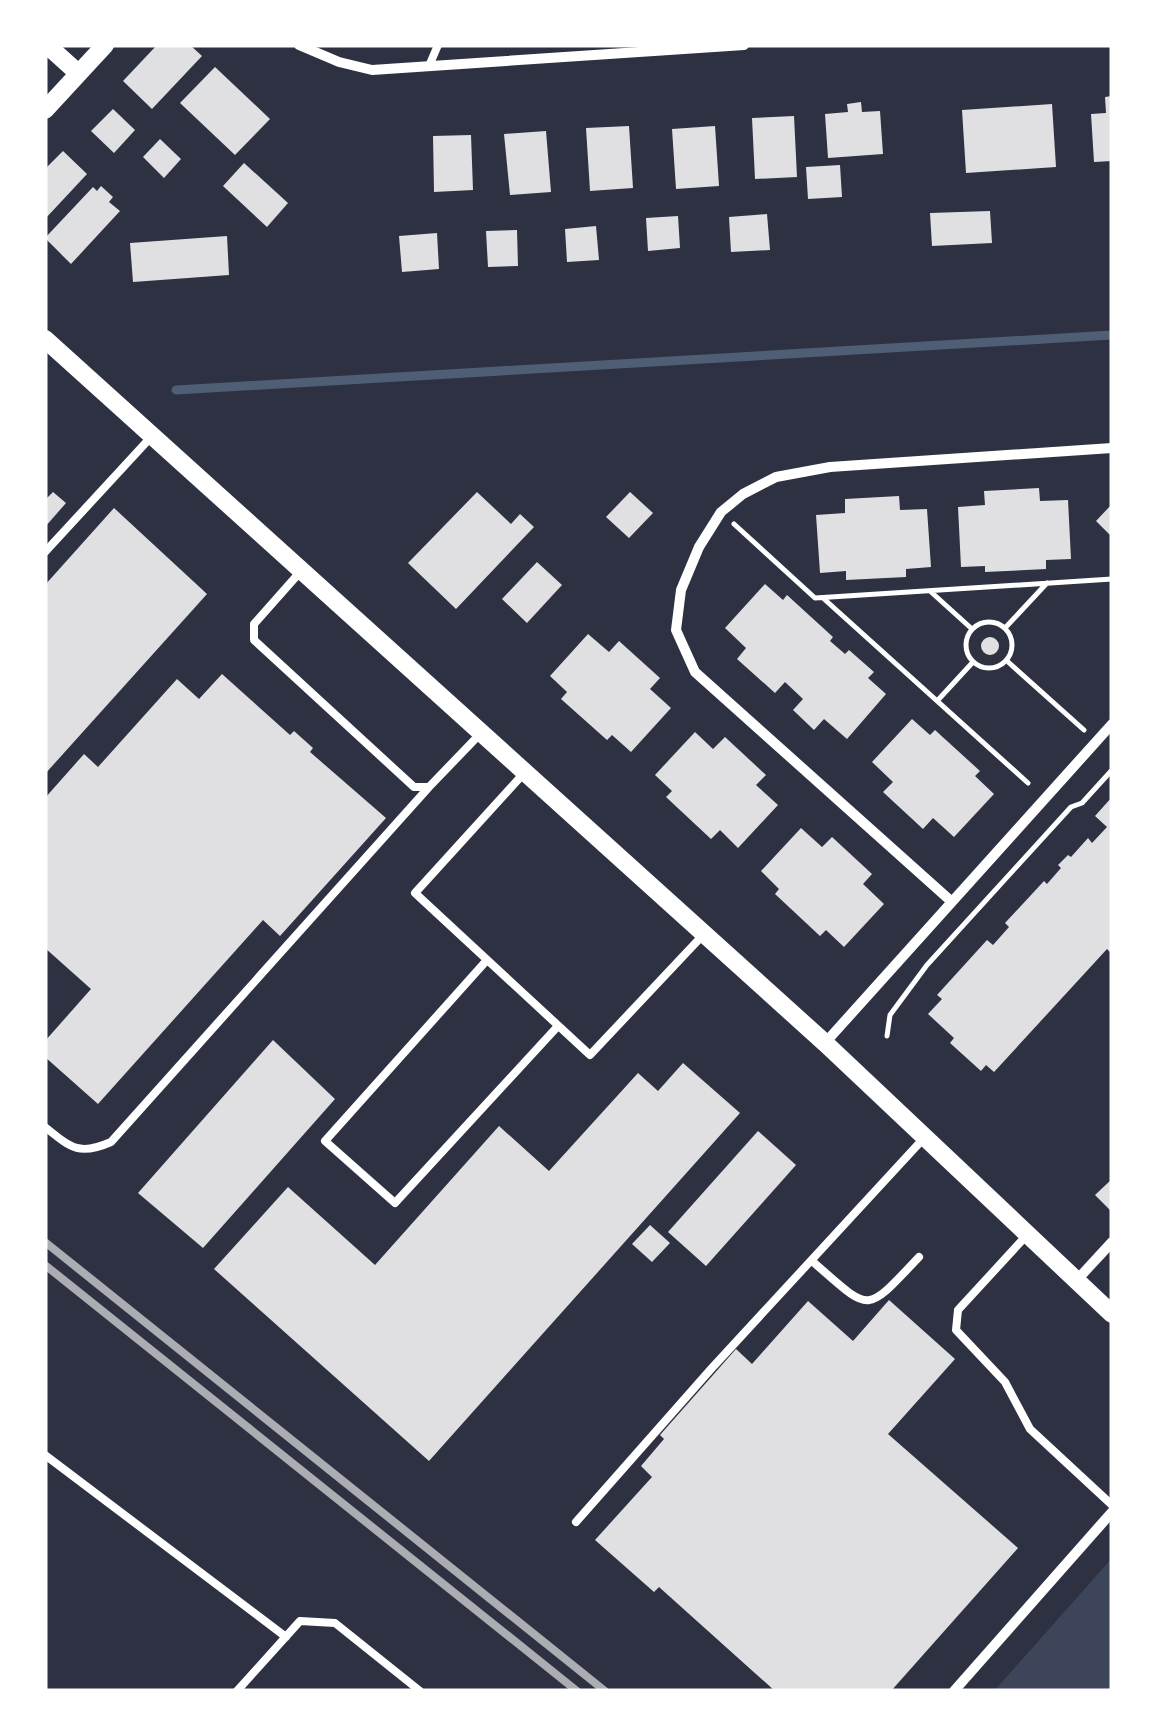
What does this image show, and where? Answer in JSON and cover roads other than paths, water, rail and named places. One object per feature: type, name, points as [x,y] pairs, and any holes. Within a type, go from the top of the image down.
[{"type":"street","points":[[48,45],[78,73]]},
{"type":"street","points":[[45,110],[105,45]]},
{"type":"street","points":[[299,45],[338,62],[372,70],[744,45]]},
{"type":"street","points":[[45,338],[825,1044],[1112,1314]]},
{"type":"street","points":[[952,902],[695,672],[676,630],[682,590],[699,546],[721,512],[743,494],[776,477],[830,466],[1112,448]]},
{"type":"street","points":[[825,1044],[1112,724]]},
{"type":"street","points":[[1076,1281],[1112,1242]]},
{"type":"street","points":[[954,1691],[1112,1509]]},
{"type":"lane","points":[[428,66],[438,45]]},
{"type":"lane","points":[[45,552],[152,436]]},
{"type":"lane","points":[[302,571],[254,624],[254,640],[414,787],[430,787]]},
{"type":"lane","points":[[45,1127],[70,1148],[92,1150],[111,1142],[481,732]]},
{"type":"lane","points":[[524,772],[415,893],[590,1055],[704,934]]},
{"type":"lane","points":[[487,960],[325,1140],[395,1203],[558,1026]]},
{"type":"lane","points":[[576,1522],[924,1138]]},
{"type":"lane","points":[[1027,1235],[958,1310],[956,1330],[1005,1382],[1030,1429],[1112,1509]]},
{"type":"lane","points":[[812,1261],[854,1298],[866,1302],[879,1299],[919,1257]]},
{"type":"lane","points":[[45,1455],[286,1636]]},
{"type":"lane","points":[[237,1691],[300,1621],[334,1623],[420,1691]]},
{"type":"waterway","points":[[176,390],[1112,335]]},
{"type":"railway","points":[[45,1242],[605,1691]]},
{"type":"railway","points":[[45,1265],[577,1691]]}]
